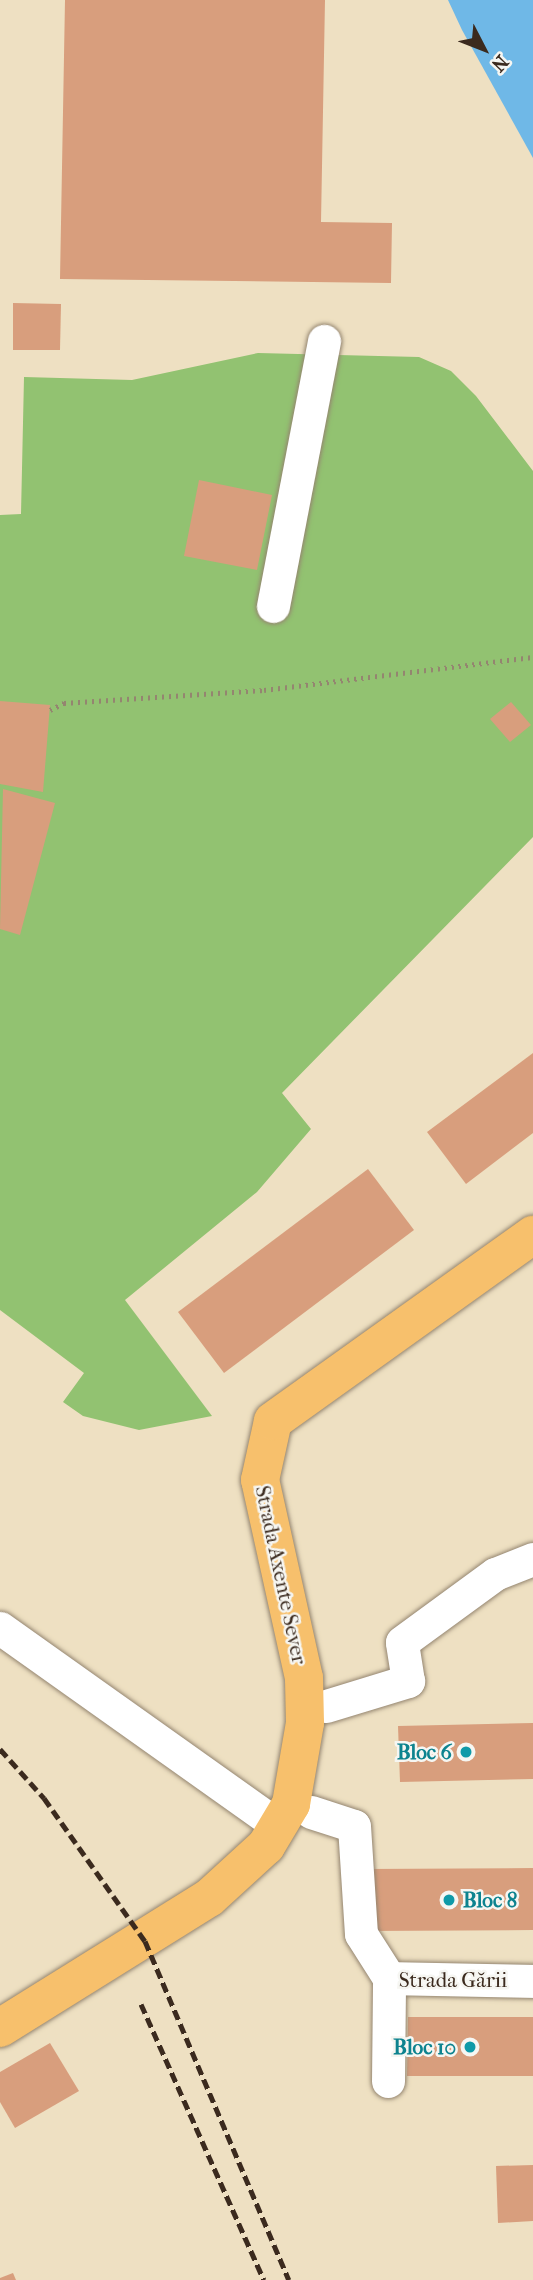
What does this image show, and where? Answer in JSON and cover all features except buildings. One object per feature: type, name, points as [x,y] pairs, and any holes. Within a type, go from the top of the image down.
[{"type":"main road","name":"Strada Axente Sever","points":[[0,2028],[145,1941],[244,1871],[295,1819],[291,1804],[305,1723],[303,1678],[260,1480],[273,1421],[533,1235]]},
{"type":"street","points":[[273,606],[324,341]]},
{"type":"street","points":[[326,1706],[408,1681],[402,1642],[495,1574],[533,1559]]},
{"type":"street","points":[[0,1628],[295,1819],[354,1826],[361,1934],[389,1978]]},
{"type":"street","name":"Strada Gării","points":[[388,2081],[389,1978],[533,1981]]},
{"type":"path","points":[[50,710],[64,703],[264,690],[533,657]]},
{"type":"green space","points":[[258,353],[419,357],[451,371],[476,396],[533,471],[533,837],[282,1093],[311,1129],[257,1192],[125,1300],[212,1416],[139,1430],[83,1416],[63,1402],[84,1373],[0,1310],[0,515],[21,514],[24,377],[132,380]]},
{"type":"water","points":[[448,0],[533,0],[533,158],[462,30]]},
{"type":"railway","points":[[0,1749],[44,1798],[145,1941],[289,2280]]},
{"type":"railway","points":[[141,2004],[264,2280]]},
{"type":"place","name":"Bloc 6","points":[[466,1752]]},
{"type":"place","name":"Bloc 8","points":[[449,1900]]},
{"type":"place","name":"Bloc 10","points":[[470,2047]]}]
